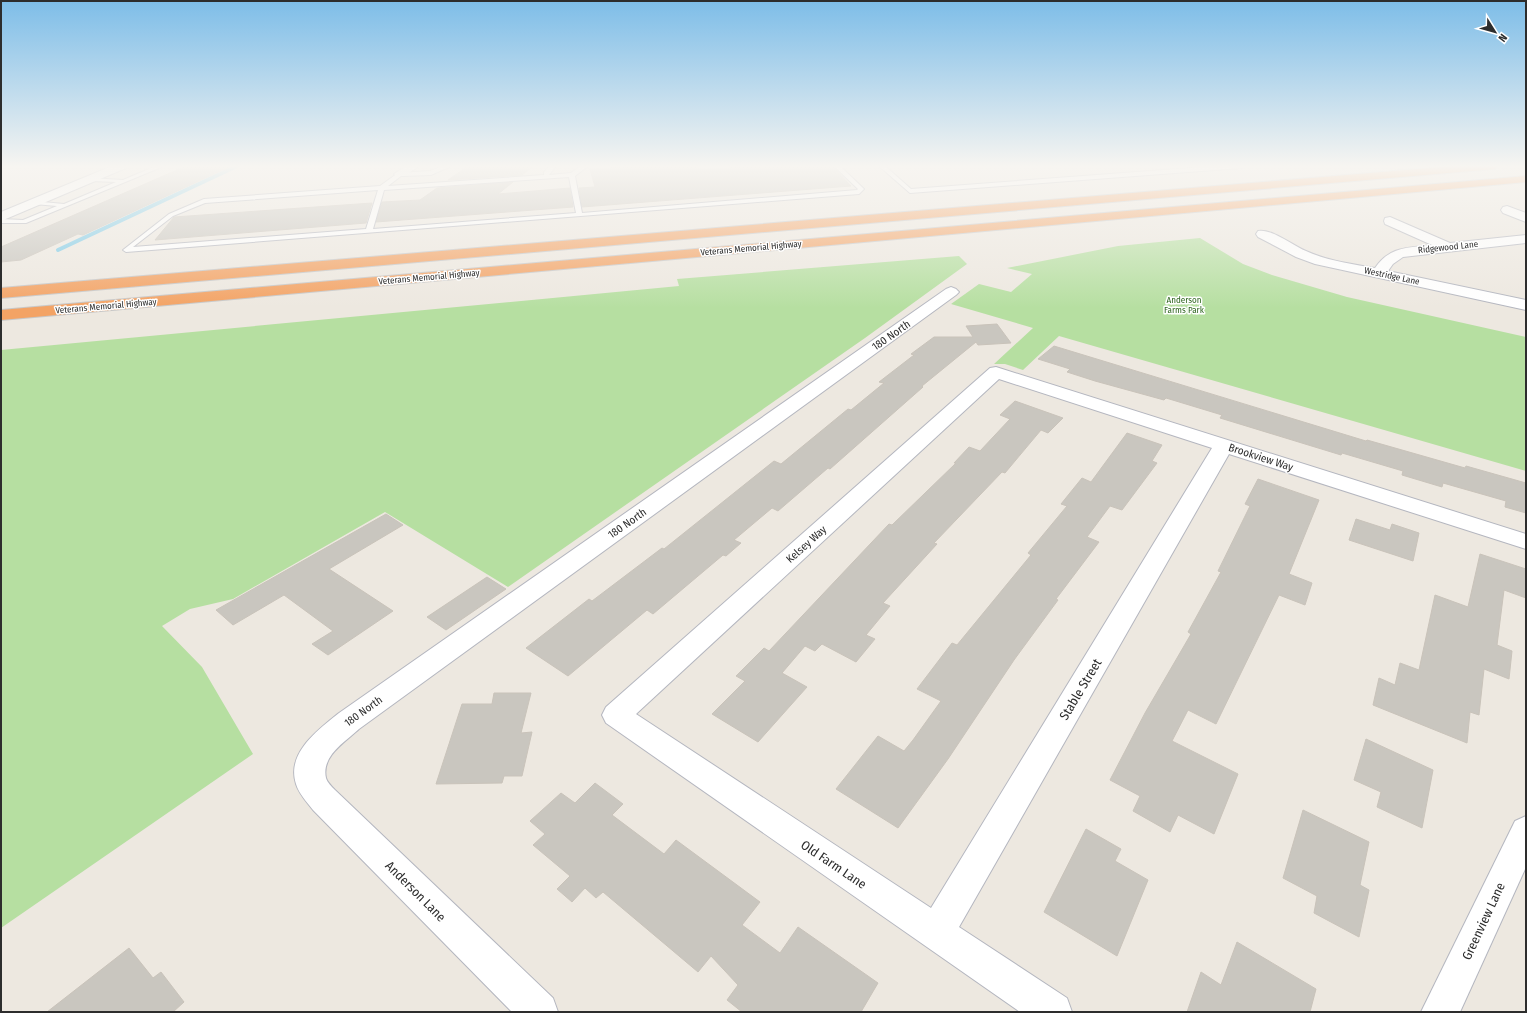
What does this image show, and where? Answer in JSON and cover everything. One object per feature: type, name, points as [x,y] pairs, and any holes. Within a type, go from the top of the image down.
[{"type":"highway","name":"Veterans Memorial Highway","points":[[1,293],[938,213]]},
{"type":"highway","name":"Veterans Memorial Highway","points":[[1,315],[1142,213]]},
{"type":"street","points":[[1515,213],[1526,218]]},
{"type":"street","points":[[1390,222],[1448,248]]},
{"type":"street","name":"Westridge Lane","points":[[1263,234],[1309,258],[1526,305]]},
{"type":"street","name":"Ridgewood Lane","points":[[1380,273],[1387,260],[1396,254],[1526,239]]},
{"type":"street","name":"180 North","points":[[310,761],[326,740],[349,721],[951,292]]},
{"type":"street","name":"Brookview Way","points":[[996,372],[1526,542]]},
{"type":"street","name":"Kelsey Way","points":[[616,715],[996,372]]},
{"type":"street","name":"Stable Street","points":[[936,933],[1224,445]]},
{"type":"street","name":"Old Farm Lane","points":[[616,715],[1053,1012]]},
{"type":"street","name":"Anderson Lane","points":[[310,761],[310,783],[324,800],[539,1012]]},
{"type":"street","name":"Greenview Lane","points":[[1440,1012],[1526,831]]},
{"type":"lane","points":[[1,221],[24,222],[45,213]]},
{"type":"lane","points":[[176,213],[126,250],[600,213]]},
{"type":"lane","points":[[369,231],[374,213]]},
{"type":"green space","name":"Anderson Farms Park","points":[[1200,238],[1243,264],[1272,275],[1347,297],[1526,337],[1526,471],[1059,336],[1023,370],[1005,364],[994,364],[1033,328],[951,304],[979,284],[1011,292],[1032,274],[1007,268],[1118,246]]},
{"type":"green space","points":[[959,256],[967,264],[865,338],[508,587],[385,512],[233,599],[190,609],[162,626],[202,667],[253,754],[1,928],[1,350],[679,286],[677,279]]},
{"type":"building","points":[[78,213],[130,213],[83,235],[78,234],[21,260],[1,262],[1,247]]},
{"type":"building","points":[[227,213],[369,213],[366,223],[155,240],[174,217]]},
{"type":"building","points":[[379,213],[491,213],[376,222]]},
{"type":"building","points":[[997,324],[1011,343],[978,345],[976,342],[922,386],[923,387],[830,469],[828,468],[778,511],[772,508],[734,540],[741,543],[726,556],[723,555],[653,614],[647,610],[568,676],[526,648],[589,599],[592,601],[662,548],[664,549],[774,461],[781,464],[848,409],[851,410],[884,383],[879,382],[914,355],[911,354],[934,337],[973,337],[966,326]]},
{"type":"building","points":[[1054,346],[1366,441],[1367,440],[1465,468],[1466,466],[1526,483],[1526,513],[1505,507],[1506,501],[1443,483],[1442,487],[1402,475],[1403,471],[1342,453],[1341,455],[1220,418],[1222,415],[1166,398],[1164,400],[1095,381],[1067,372],[1070,369],[1038,359]]},
{"type":"building","points":[[1015,401],[1063,418],[1048,433],[1041,430],[1005,473],[1002,472],[934,543],[937,544],[883,603],[890,606],[866,635],[875,639],[856,662],[822,644],[815,651],[805,646],[782,673],[807,687],[758,742],[712,714],[745,681],[736,676],[764,648],[769,651],[889,524],[892,525],[956,463],[954,463],[969,447],[980,451],[1010,419],[1000,415]]},
{"type":"building","points":[[1127,433],[1162,445],[1152,461],[1157,463],[1122,510],[1110,506],[1087,537],[1099,542],[1056,599],[1058,600],[1014,660],[948,759],[898,828],[836,789],[878,736],[904,751],[913,740],[941,701],[917,689],[952,643],[957,645],[1031,555],[1028,553],[1067,506],[1061,504],[1082,478],[1091,482]]},
{"type":"building","points":[[1258,479],[1319,500],[1289,574],[1312,583],[1305,605],[1279,595],[1216,724],[1188,710],[1172,741],[1238,774],[1214,834],[1178,815],[1170,832],[1133,811],[1140,796],[1110,780],[1145,713],[1191,634],[1188,632],[1221,572],[1218,571],[1250,506],[1245,504]]},
{"type":"building","points":[[386,514],[403,525],[329,569],[393,611],[328,655],[312,644],[333,631],[284,595],[233,625],[216,610]]},
{"type":"building","points":[[1356,519],[1390,530],[1392,524],[1419,533],[1413,561],[1349,540]]},
{"type":"building","points":[[1480,554],[1526,569],[1526,598],[1504,590],[1497,645],[1512,651],[1509,679],[1484,669],[1479,715],[1470,712],[1467,743],[1373,705],[1379,678],[1395,685],[1400,663],[1419,670],[1435,595],[1468,607]]},
{"type":"building","points":[[487,577],[506,589],[446,630],[427,617]]},
{"type":"building","points":[[494,693],[531,693],[521,733],[532,732],[522,776],[504,776],[502,783],[436,784],[462,704],[492,704]]},
{"type":"building","points":[[1366,739],[1433,770],[1422,828],[1377,807],[1381,792],[1354,780]]},
{"type":"building","points":[[595,783],[623,804],[612,815],[664,854],[676,840],[760,902],[742,925],[780,953],[798,927],[878,983],[861,1012],[742,1012],[727,1000],[738,985],[711,956],[698,972],[603,892],[596,898],[585,888],[572,902],[557,889],[570,876],[533,845],[545,834],[530,821],[561,793],[575,803]]},
{"type":"building","points":[[1303,810],[1369,842],[1360,885],[1369,890],[1359,937],[1314,913],[1317,896],[1283,878]]},
{"type":"building","points":[[1086,829],[1121,849],[1115,861],[1148,880],[1117,956],[1044,912]]},
{"type":"building","points":[[1237,942],[1316,989],[1310,1012],[1187,1012],[1201,972],[1221,985]]},
{"type":"building","points":[[129,948],[153,978],[161,972],[184,1002],[173,1012],[47,1012]]},
{"type":"waterway","points":[[58,250],[136,213]]}]
